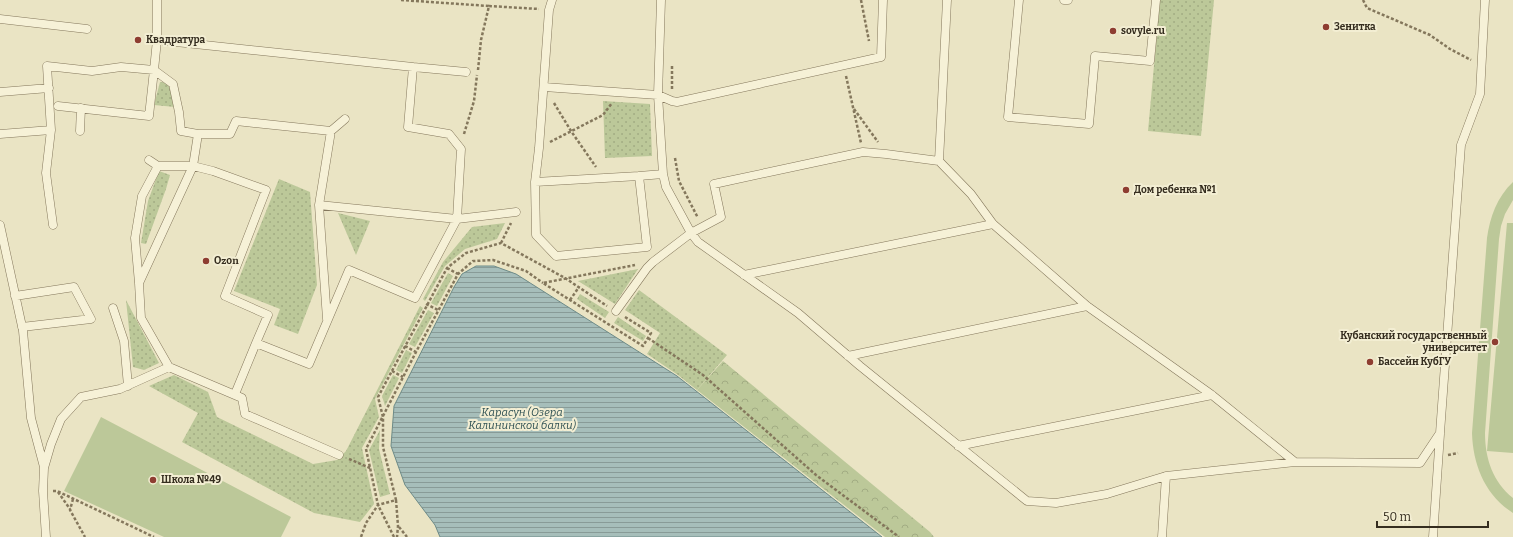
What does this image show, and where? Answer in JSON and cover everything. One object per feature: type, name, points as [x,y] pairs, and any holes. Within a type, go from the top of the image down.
[{"type":"lane","points":[[58,106],[149,116],[157,40],[157,0]]},
{"type":"lane","points":[[552,0],[549,10],[540,148],[535,182],[536,235],[556,256],[647,247],[639,176]]},
{"type":"lane","points":[[663,0],[658,95],[663,174],[666,187],[691,233],[698,242],[798,313],[848,356],[1027,501],[1056,503],[1107,494],[1166,476],[1295,462],[1420,462],[1440,434]]},
{"type":"lane","points":[[544,87],[658,95],[672,101],[686,101],[881,57],[883,0]]},
{"type":"lane","points":[[939,161],[947,0]]},
{"type":"lane","points":[[1019,0],[1008,117],[1089,124],[1095,56],[1150,61],[1156,0]]},
{"type":"lane","points":[[1433,537],[1461,144],[1480,94],[1485,0]]},
{"type":"lane","points":[[0,19],[87,28]]},
{"type":"lane","points":[[157,40],[466,72]]},
{"type":"lane","points":[[53,225],[46,173],[51,130],[47,66],[92,71],[121,67],[154,70],[173,84],[179,112],[181,131],[198,134],[230,134],[236,121],[331,131]]},
{"type":"lane","points":[[256,343],[309,364],[349,270],[415,298],[457,219],[461,149],[449,134],[408,127],[413,67]]},
{"type":"lane","points":[[0,92],[49,88]]},
{"type":"lane","points":[[80,131],[81,108]]},
{"type":"lane","points":[[327,321],[319,205],[331,131],[345,119]]},
{"type":"lane","points":[[0,134],[51,130]]},
{"type":"lane","points":[[139,284],[193,166],[198,134]]},
{"type":"lane","points":[[616,311],[653,262],[691,233],[721,217],[714,184],[863,152],[939,161],[971,194],[993,224],[1087,306],[1212,395],[1295,462]]},
{"type":"lane","points":[[149,160],[158,166],[193,166],[213,171],[266,190],[225,296],[268,315],[235,394]]},
{"type":"lane","points":[[158,166],[142,196],[135,238],[141,318],[169,367],[235,394],[242,398],[245,414],[339,456]]},
{"type":"lane","points":[[535,182],[663,174]]},
{"type":"lane","points":[[319,205],[457,219],[516,212]]},
{"type":"lane","points":[[744,275],[993,224]]},
{"type":"lane","points":[[0,225],[2,242],[22,326],[31,418],[44,468]]},
{"type":"lane","points":[[16,296],[74,288],[91,319],[22,326]]},
{"type":"lane","points":[[848,356],[1087,306]]},
{"type":"lane","points":[[113,308],[124,341],[128,386]]},
{"type":"lane","points":[[46,537],[43,491],[44,468],[51,444],[61,419],[81,397],[128,386],[169,367]]},
{"type":"lane","points":[[958,446],[1212,395]]},
{"type":"lane","points":[[1162,537],[1166,476]]},
{"type":"path","points":[[400,0],[549,10]]},
{"type":"path","points":[[861,0],[873,58]]},
{"type":"path","points":[[1363,0],[1367,8],[1430,36],[1450,50],[1482,66]]},
{"type":"path","points":[[461,149],[474,101],[481,40],[489,6]]},
{"type":"path","points":[[672,62],[672,101]]},
{"type":"path","points":[[844,65],[863,152]]},
{"type":"path","points":[[544,87],[570,131],[604,178]]},
{"type":"path","points":[[540,148],[603,115],[620,92]]},
{"type":"path","points":[[852,107],[886,154]]},
{"type":"path","points":[[674,154],[678,181],[702,227]]},
{"type":"path","points":[[501,243],[511,224]]},
{"type":"path","points":[[396,537],[378,505],[366,449],[383,417],[438,310],[458,274],[473,262],[493,260],[526,271],[643,346],[651,334],[565,278],[501,243],[466,253],[447,268],[378,397],[383,417],[383,447],[396,500],[398,526],[396,537]]},
{"type":"path","points":[[543,283],[653,262]]},
{"type":"path","points":[[447,268],[458,274]]},
{"type":"path","points":[[570,300],[579,287]]},
{"type":"path","points":[[426,305],[438,310]]},
{"type":"path","points":[[648,338],[703,375],[816,475],[899,537]]},
{"type":"path","points":[[405,346],[416,352]]},
{"type":"path","points":[[392,371],[403,377]]},
{"type":"path","points":[[339,456],[370,468]]},
{"type":"path","points":[[43,491],[57,491],[154,537]]},
{"type":"path","points":[[57,491],[70,510],[85,537]]},
{"type":"path","points":[[70,510],[73,499]]},
{"type":"path","points":[[361,537],[366,523],[378,505],[396,500]]},
{"type":"path","points":[[398,526],[407,537]]},
{"type":"green space","points":[[1160,0],[1214,0],[1201,136],[1148,131]]},
{"type":"green space","points":[[160,82],[169,83],[175,107],[154,105]]},
{"type":"green space","points":[[603,101],[650,104],[652,156],[605,158]]},
{"type":"green space","points":[[159,171],[170,175],[146,244],[141,243],[148,201]]},
{"type":"green space","points":[[279,179],[310,192],[317,285],[298,334],[274,325],[280,309],[234,291]]},
{"type":"green space","points":[[1513,182],[1513,200],[1505,214],[1499,239],[1485,443],[1489,461],[1495,477],[1506,492],[1513,498],[1513,513],[1503,506],[1495,497],[1482,478],[1475,456],[1472,433],[1487,238],[1490,222],[1495,208],[1507,188]]},
{"type":"green space","points":[[338,213],[370,221],[356,255]]},
{"type":"green space","points":[[505,223],[497,239],[465,249],[445,266],[425,301],[423,299],[443,262],[472,227]]},
{"type":"green space","points":[[1507,223],[1513,223],[1513,453],[1487,451]]},
{"type":"green space","points":[[638,269],[615,304],[578,281]]},
{"type":"green space","points":[[448,273],[453,276],[437,306],[431,303]]},
{"type":"green space","points":[[639,290],[727,355],[697,390],[647,354],[660,333],[625,310]]},
{"type":"green space","points":[[580,294],[609,312],[605,318],[577,299]]},
{"type":"green space","points":[[126,300],[159,363],[144,370],[133,367]]},
{"type":"green space","points":[[420,306],[423,308],[375,399],[379,417],[362,448],[374,504],[360,522],[314,513],[182,442],[198,413],[149,386],[174,375],[208,392],[217,417],[313,464],[337,460],[346,451]]},
{"type":"green space","points":[[428,310],[434,313],[415,347],[409,344]]},
{"type":"green space","points":[[618,317],[646,336],[643,341],[614,323]]},
{"type":"green space","points":[[406,350],[412,353],[402,373],[396,370]]},
{"type":"green space","points":[[723,361],[930,532],[934,537],[885,537],[697,390]]},
{"type":"green space","points":[[393,375],[399,378],[385,406],[382,396]]},
{"type":"green space","name":"Школа №49","points":[[101,417],[291,517],[281,537],[164,537],[64,491]]},
{"type":"green space","points":[[380,430],[379,449],[390,494],[380,497],[369,450]]},
{"type":"water","name":"Карасун (Озера Калининской балки)","points":[[476,266],[494,266],[516,274],[677,376],[882,537],[440,537],[435,525],[405,485],[391,446],[394,406],[454,287],[462,274]]},
{"type":"place","name":"Зенитка","points":[[1326,27]]},
{"type":"place","name":"sovyle.ru","points":[[1113,31]]},
{"type":"place","name":"Квадратура","points":[[138,40]]},
{"type":"place","name":"Дом ребенка №1","points":[[1126,190]]},
{"type":"place","name":"Ozon","points":[[206,261]]},
{"type":"place","name":"Кубанский государственный университет","points":[[1495,342]]},
{"type":"place","name":"Бассейн КубГУ","points":[[1370,362]]},
{"type":"place","name":"Школа №49","points":[[153,480]]}]
